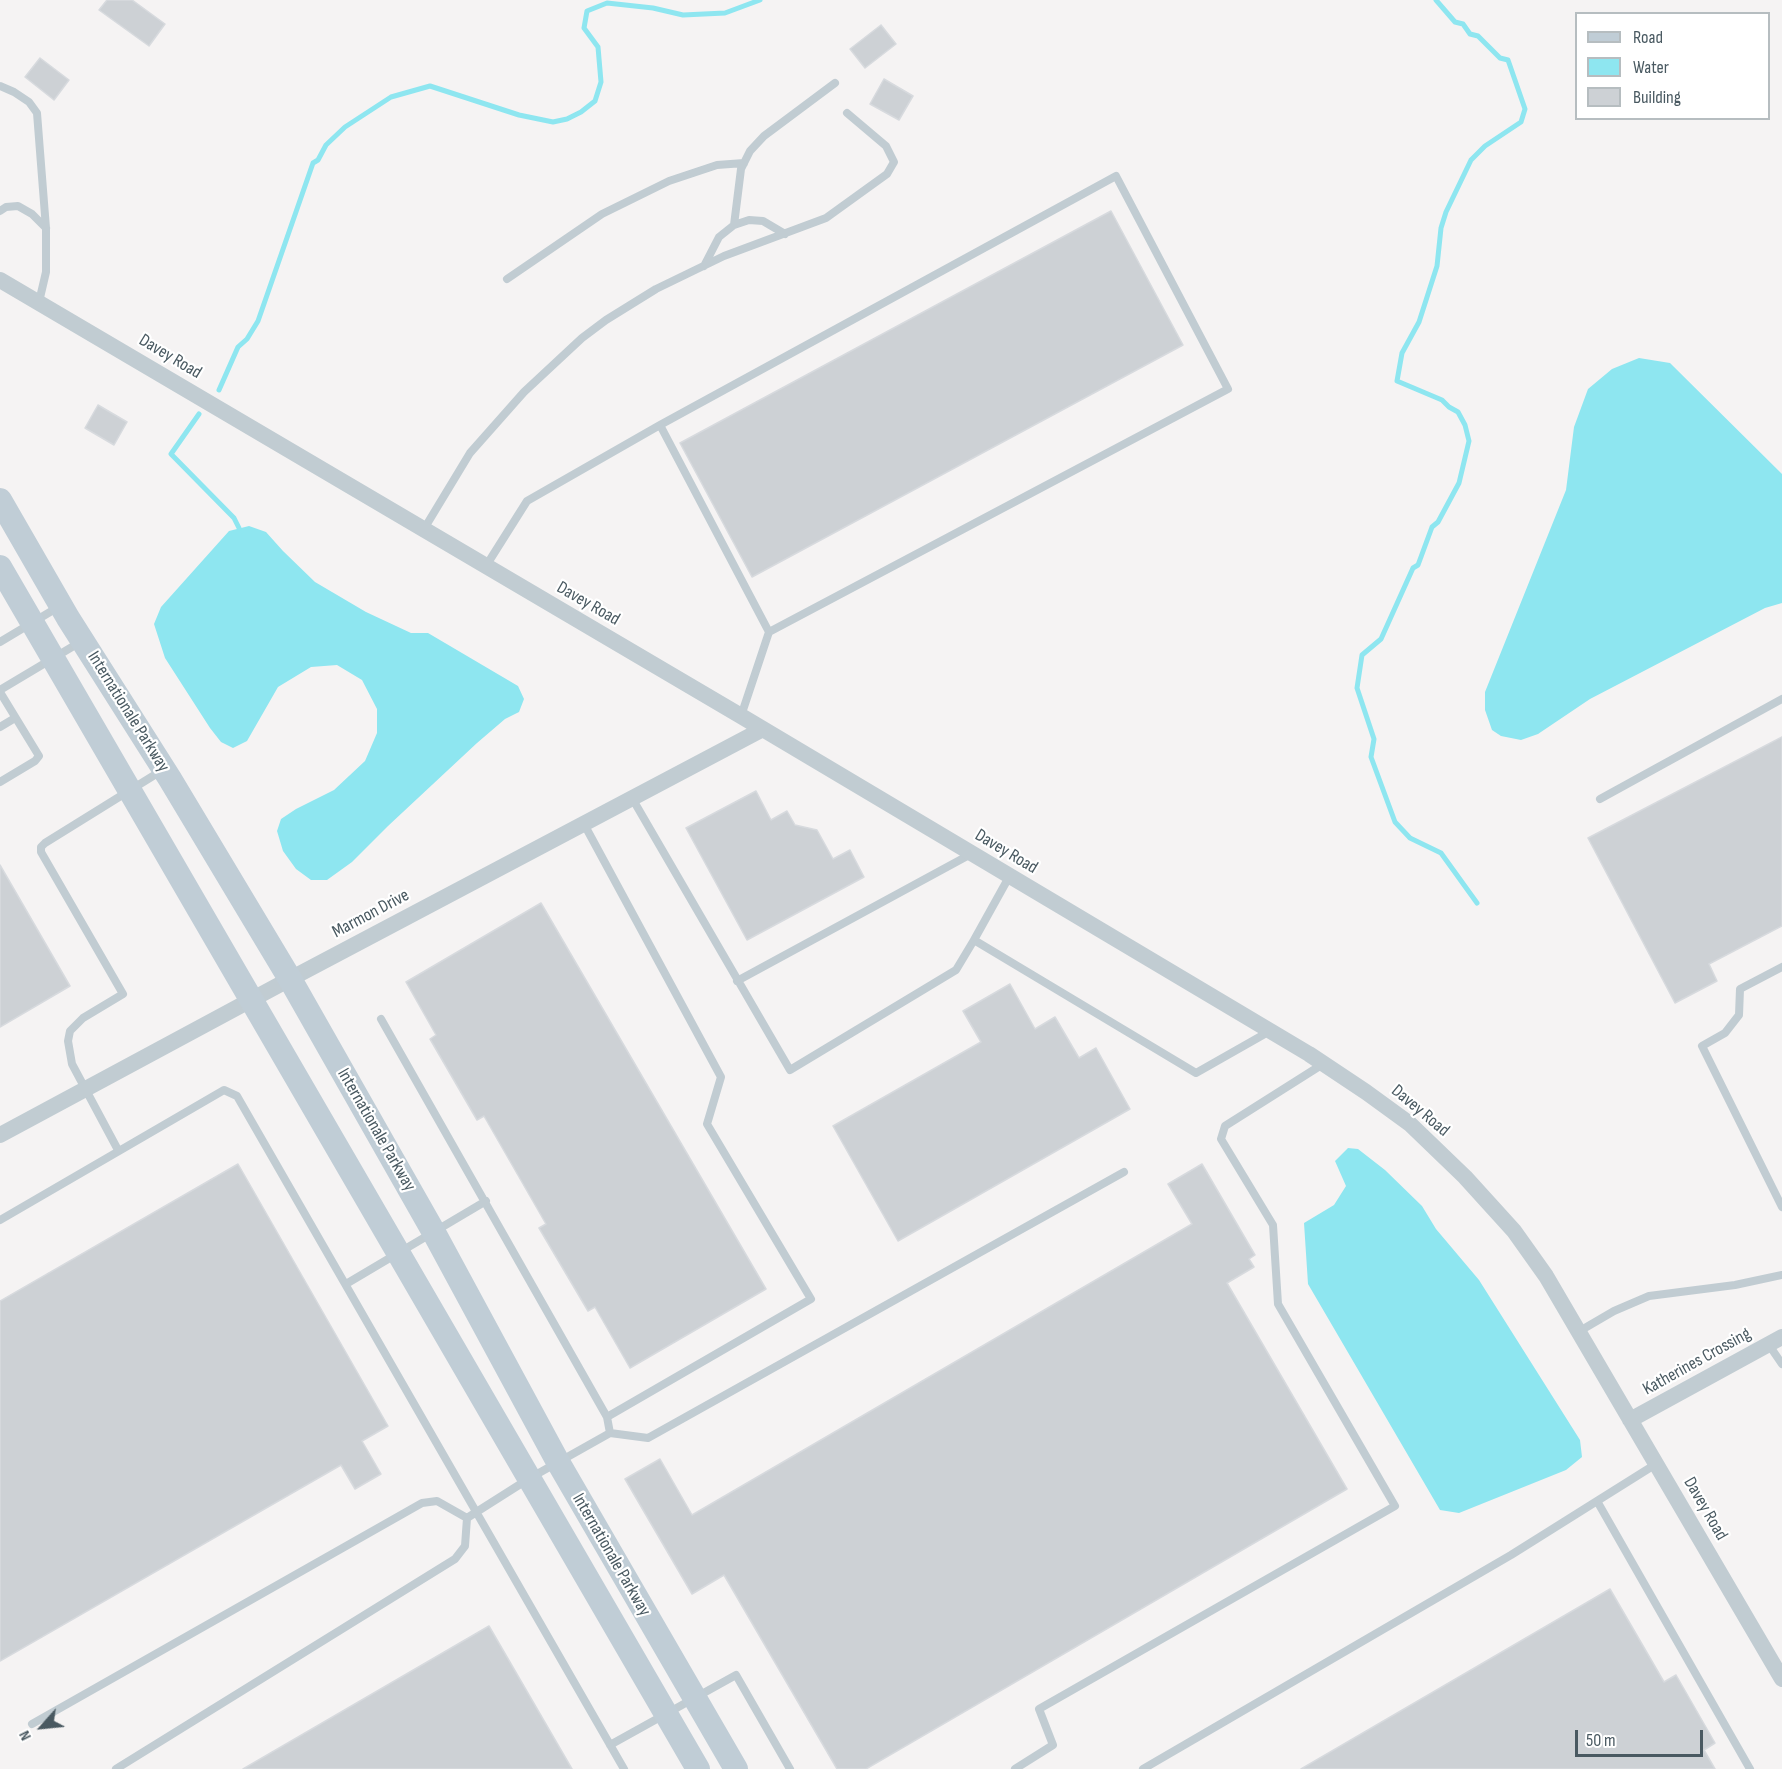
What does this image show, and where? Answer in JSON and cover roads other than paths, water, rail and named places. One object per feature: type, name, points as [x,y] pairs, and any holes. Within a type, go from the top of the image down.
[{"type":"street","name":"Davey Road","points":[[0,280],[763,729],[1270,1031],[1324,1064],[1410,1125],[1465,1177],[1514,1231],[1546,1276],[1782,1679]]},
{"type":"street","name":"Internationale Parkway","points":[[0,500],[82,641],[164,769],[290,979],[433,1232],[558,1462],[736,1769]]},
{"type":"street","name":"Internationale Parkway","points":[[0,567],[698,1769]]},
{"type":"street","name":"Marmon Drive","points":[[0,1135],[763,729]]},
{"type":"street","name":"Katherines Crossing","points":[[1630,1420],[1775,1341]]},
{"type":"lane","points":[[734,225],[741,169],[750,152],[764,136],[835,83]]},
{"type":"lane","points":[[0,86],[29,102],[37,113],[46,228],[46,272],[39,302]]},
{"type":"lane","points":[[424,530],[470,453],[524,392],[582,338],[606,320],[656,290],[724,256],[826,218],[887,174],[894,162],[886,146],[846,113]]},
{"type":"lane","points":[[507,279],[602,214],[621,204],[679,177],[717,165],[744,163]]},
{"type":"lane","points":[[486,566],[526,501],[660,425],[1116,176],[1228,389],[769,632],[741,716]]},
{"type":"lane","points":[[0,211],[6,207],[18,206],[32,214],[46,228]]},
{"type":"lane","points":[[704,266],[719,237],[734,225],[749,220],[763,221],[785,234]]},
{"type":"lane","points":[[660,425],[769,632]]},
{"type":"lane","points":[[0,642],[61,606]]},
{"type":"lane","points":[[0,782],[35,761],[39,756],[0,691],[82,641]]},
{"type":"lane","points":[[1600,799],[1782,699]]},
{"type":"lane","points":[[0,727],[15,718]]},
{"type":"lane","points":[[118,1150],[85,1089],[69,1052],[68,1041],[70,1031],[83,1018],[123,994],[41,852],[41,847],[164,769]]},
{"type":"lane","points":[[633,798],[790,1070],[956,970],[1009,877]]},
{"type":"lane","points":[[584,824],[721,1077],[707,1124],[812,1299],[607,1417]]},
{"type":"lane","points":[[737,981],[971,854]]},
{"type":"lane","points":[[974,940],[1196,1073],[1270,1031]]},
{"type":"lane","points":[[1782,967],[1740,989],[1739,1015],[1725,1033],[1702,1046],[1782,1207]]},
{"type":"lane","points":[[381,1019],[607,1417],[610,1433]]},
{"type":"lane","points":[[1015,1769],[1053,1745],[1039,1708],[1395,1506],[1278,1304],[1273,1225],[1221,1139],[1225,1126],[1324,1064]]},
{"type":"lane","points":[[0,1220],[224,1090],[237,1096],[624,1769]]},
{"type":"lane","points":[[467,1518],[530,1478],[610,1433],[648,1438],[1124,1172]]},
{"type":"lane","points":[[346,1284],[486,1201]]},
{"type":"lane","points":[[1578,1332],[1614,1311],[1649,1296],[1735,1286],[1782,1275]]},
{"type":"lane","points":[[1775,1341],[1782,1364]]},
{"type":"lane","points":[[1143,1769],[1511,1555],[1656,1464]]},
{"type":"lane","points":[[32,1724],[422,1503],[437,1501],[467,1518]]},
{"type":"lane","points":[[1597,1501],[1750,1769]]},
{"type":"lane","points":[[116,1769],[455,1559],[465,1546],[467,1518]]},
{"type":"lane","points":[[610,1745],[736,1675],[790,1769]]},
{"type":"water","points":[[1639,358],[1670,363],[1782,474],[1782,603],[1765,608],[1590,699],[1538,734],[1521,740],[1501,736],[1492,730],[1485,710],[1485,692],[1566,490],[1574,427],[1588,389],[1612,369]]},
{"type":"water","points":[[249,526],[266,532],[315,582],[366,612],[411,633],[428,633],[518,686],[524,699],[519,712],[505,719],[477,743],[352,862],[327,880],[311,880],[296,869],[283,851],[277,831],[281,819],[334,790],[365,761],[377,733],[377,709],[362,680],[337,665],[311,667],[278,687],[247,741],[233,748],[221,742],[210,728],[165,658],[154,624],[161,607],[229,531]]},
{"type":"water","points":[[1348,1148],[1358,1149],[1385,1170],[1422,1206],[1436,1229],[1479,1280],[1580,1440],[1582,1457],[1566,1470],[1459,1513],[1440,1510],[1308,1284],[1304,1223],[1334,1205],[1346,1186],[1335,1161]]},
{"type":"waterway","points":[[219,390],[238,347],[247,339],[258,321],[313,163],[318,160],[326,145],[345,127],[391,97],[430,86],[519,115],[553,122],[567,119],[595,101],[601,82],[598,47],[584,28],[587,11],[607,3],[653,8],[683,15],[725,13],[760,0]]},
{"type":"waterway","points":[[1436,0],[1455,22],[1463,24],[1470,34],[1478,36],[1500,58],[1508,60],[1525,109],[1521,122],[1485,146],[1471,160],[1446,212],[1441,228],[1437,266],[1419,322],[1402,353],[1397,381],[1442,400],[1458,412],[1465,425],[1469,441],[1459,483],[1438,522],[1432,527],[1418,565],[1413,568],[1381,639],[1362,655],[1357,688],[1374,739],[1371,757],[1395,822],[1410,838],[1441,853],[1477,903]]},
{"type":"waterway","points":[[199,414],[171,454],[234,518],[239,528]]}]
